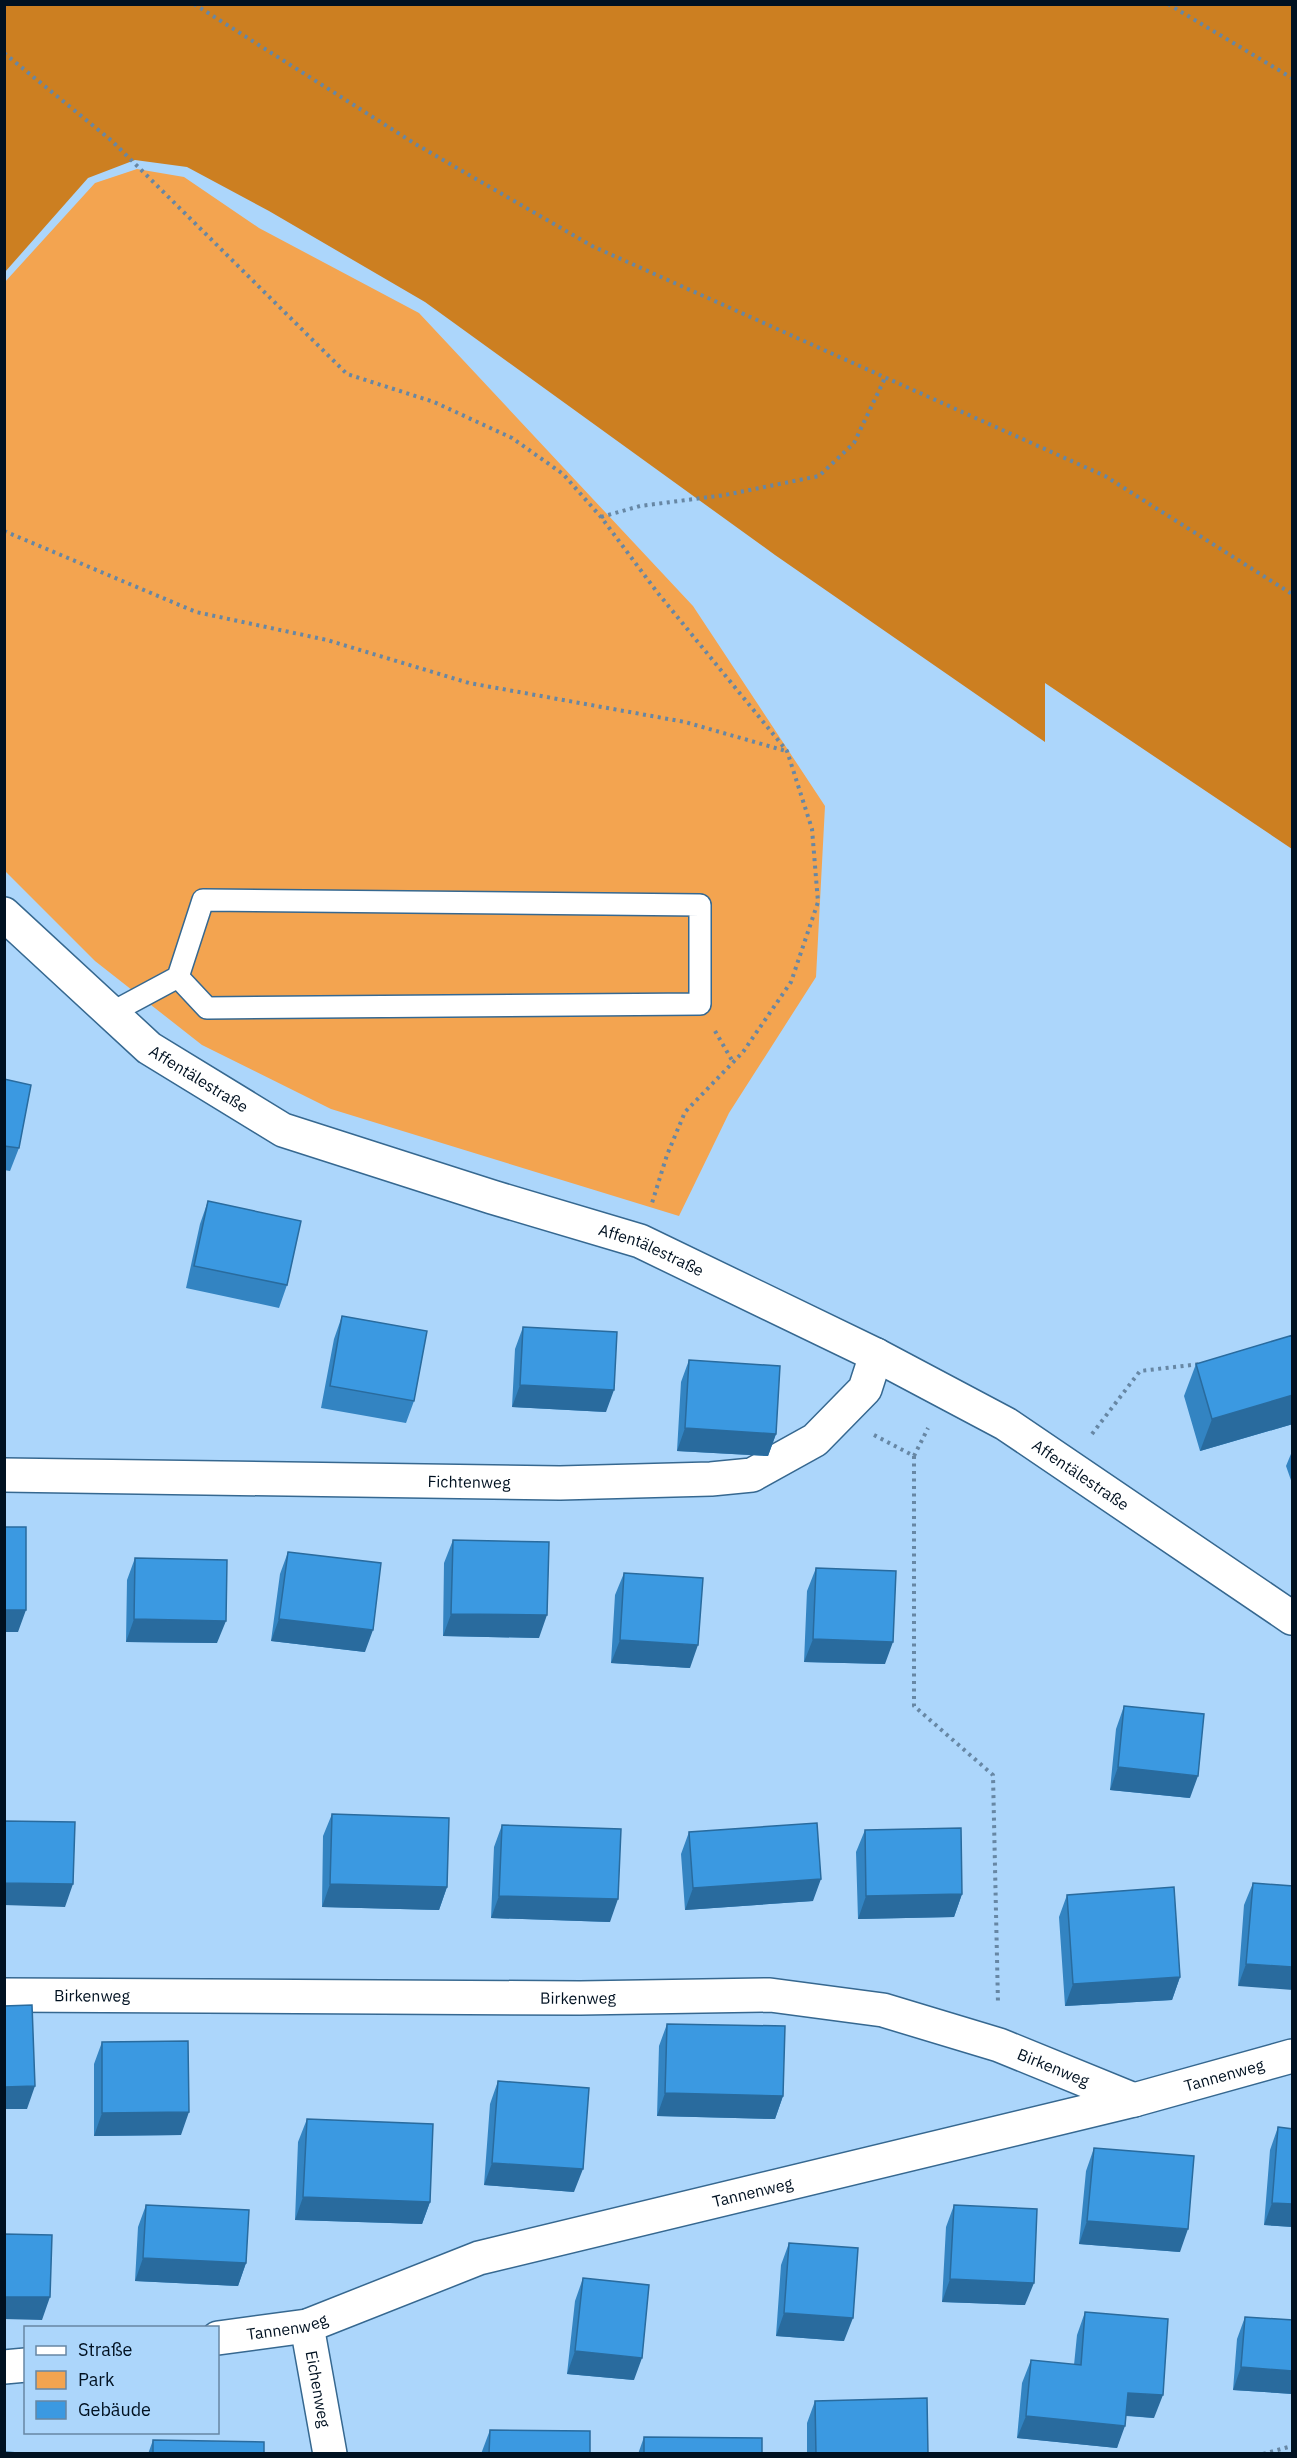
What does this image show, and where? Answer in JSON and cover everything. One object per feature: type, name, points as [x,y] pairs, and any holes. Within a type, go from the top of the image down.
[{"type":"street","name":"Affentälestraße","points":[[4,914],[149,1048],[283,1130],[492,1197],[640,1241],[876,1355],[1006,1424],[1293,1618]]},
{"type":"street","name":"Fichtenweg","points":[[4,1475],[560,1483],[711,1479],[752,1475],[815,1440],[865,1389],[876,1355]]},
{"type":"street","name":"Birkenweg","points":[[4,1995],[580,1998],[770,1995],[883,2010],[999,2045],[1134,2100]]},
{"type":"street","name":"Tannenweg","points":[[219,2338],[307,2326],[479,2258],[1134,2100],[1293,2056]]},
{"type":"street","name":"Eichenweg","points":[[307,2326],[330,2454]]},
{"type":"street","points":[[4,2367],[24,2365]]},
{"type":"lane","points":[[111,1013],[178,977],[203,900],[700,905],[700,1004],[207,1008],[178,977]]},
{"type":"path","points":[[194,4],[417,145],[592,246],[1105,476],[1293,594]]},
{"type":"path","points":[[1168,4],[1293,78]]},
{"type":"path","points":[[4,53],[112,141],[348,374],[434,402],[512,438],[563,474],[601,517],[657,592],[787,751],[812,829],[818,902],[791,982],[743,1052],[685,1112],[667,1155],[640,1241]]},
{"type":"path","points":[[601,517],[640,506],[725,495],[819,476],[854,443],[885,378]]},
{"type":"path","points":[[4,531],[196,612],[327,640],[469,683],[686,722],[787,751]]},
{"type":"path","points":[[1068,1466],[1140,1371],[1210,1363]]},
{"type":"path","points":[[946,1392],[914,1456],[914,1707],[993,1774],[999,2045]]},
{"type":"path","points":[[838,1416],[914,1456]]},
{"type":"path","points":[[1263,2454],[1293,2446]]},
{"type":"green space","points":[[137,169],[184,177],[259,228],[419,313],[693,606],[825,806],[816,977],[729,1113],[679,1216],[331,1109],[202,1045],[95,961],[5,871],[4,283],[95,183]]},
{"type":"shaded area","points":[[5,4],[1292,5],[1292,849],[1045,683],[1045,742],[775,555],[425,302],[269,211],[187,167],[135,160],[88,178],[5,272]]},
{"type":"building","points":[[4,1079],[31,1085],[19,1148],[4,1146]]},
{"type":"building","points":[[208,1201],[301,1221],[287,1285],[194,1266]]},
{"type":"building","points":[[342,1316],[427,1331],[414,1401],[330,1386]]},
{"type":"building","points":[[523,1327],[617,1332],[614,1390],[520,1385]]},
{"type":"building","points":[[1293,1335],[1293,1395],[1212,1419],[1196,1364]]},
{"type":"building","points":[[689,1360],[780,1366],[776,1434],[685,1428]]},
{"type":"building","points":[[4,1527],[26,1527],[26,1610],[4,1610]]},
{"type":"building","points":[[453,1540],[549,1542],[547,1615],[451,1614]]},
{"type":"building","points":[[288,1552],[381,1563],[373,1630],[279,1619]]},
{"type":"building","points":[[135,1558],[227,1560],[226,1621],[134,1619]]},
{"type":"building","points":[[816,1568],[896,1571],[893,1642],[813,1639]]},
{"type":"building","points":[[624,1573],[703,1578],[698,1645],[620,1640]]},
{"type":"building","points":[[1124,1706],[1204,1714],[1198,1776],[1118,1767]]},
{"type":"building","points":[[332,1814],[449,1818],[447,1887],[330,1884]]},
{"type":"building","points":[[4,1821],[75,1822],[73,1884],[4,1883]]},
{"type":"building","points":[[817,1823],[821,1879],[693,1888],[689,1832]]},
{"type":"building","points":[[502,1825],[621,1829],[618,1899],[499,1896]]},
{"type":"building","points":[[961,1828],[962,1894],[866,1896],[865,1830]]},
{"type":"building","points":[[1253,1883],[1293,1886],[1293,1967],[1246,1964]]},
{"type":"building","points":[[1174,1887],[1180,1977],[1073,1984],[1067,1895]]},
{"type":"building","points":[[32,2005],[35,2086],[4,2087],[4,2006]]},
{"type":"building","points":[[667,2024],[785,2026],[783,2096],[665,2093]]},
{"type":"building","points":[[188,2041],[189,2112],[102,2113],[102,2042]]},
{"type":"building","points":[[498,2081],[589,2088],[583,2169],[492,2163]]},
{"type":"building","points":[[307,2119],[433,2124],[430,2202],[303,2197]]},
{"type":"building","points":[[1278,2127],[1293,2129],[1293,2204],[1272,2203]]},
{"type":"building","points":[[1094,2148],[1194,2156],[1188,2229],[1087,2221]]},
{"type":"building","points":[[146,2205],[249,2210],[246,2263],[143,2258]]},
{"type":"building","points":[[954,2205],[1037,2209],[1034,2283],[950,2279]]},
{"type":"building","points":[[4,2234],[52,2235],[50,2297],[4,2297]]},
{"type":"building","points":[[789,2243],[858,2248],[853,2318],[784,2313]]},
{"type":"building","points":[[583,2278],[649,2285],[642,2358],[575,2351]]},
{"type":"building","points":[[1085,2312],[1168,2319],[1163,2395],[1128,2393],[1125,2426],[1026,2416],[1031,2360],[1081,2365]]},
{"type":"building","points":[[1245,2317],[1293,2320],[1293,2371],[1241,2367]]},
{"type":"building","points":[[927,2398],[928,2454],[816,2454],[815,2401]]},
{"type":"building","points":[[490,2430],[590,2431],[590,2454],[489,2454]]},
{"type":"building","points":[[644,2437],[762,2438],[762,2454],[644,2454]]},
{"type":"building","points":[[153,2440],[264,2442],[264,2454],[153,2454]]},
{"type":"building","points":[[4,2452],[33,2454],[4,2454]]}]
